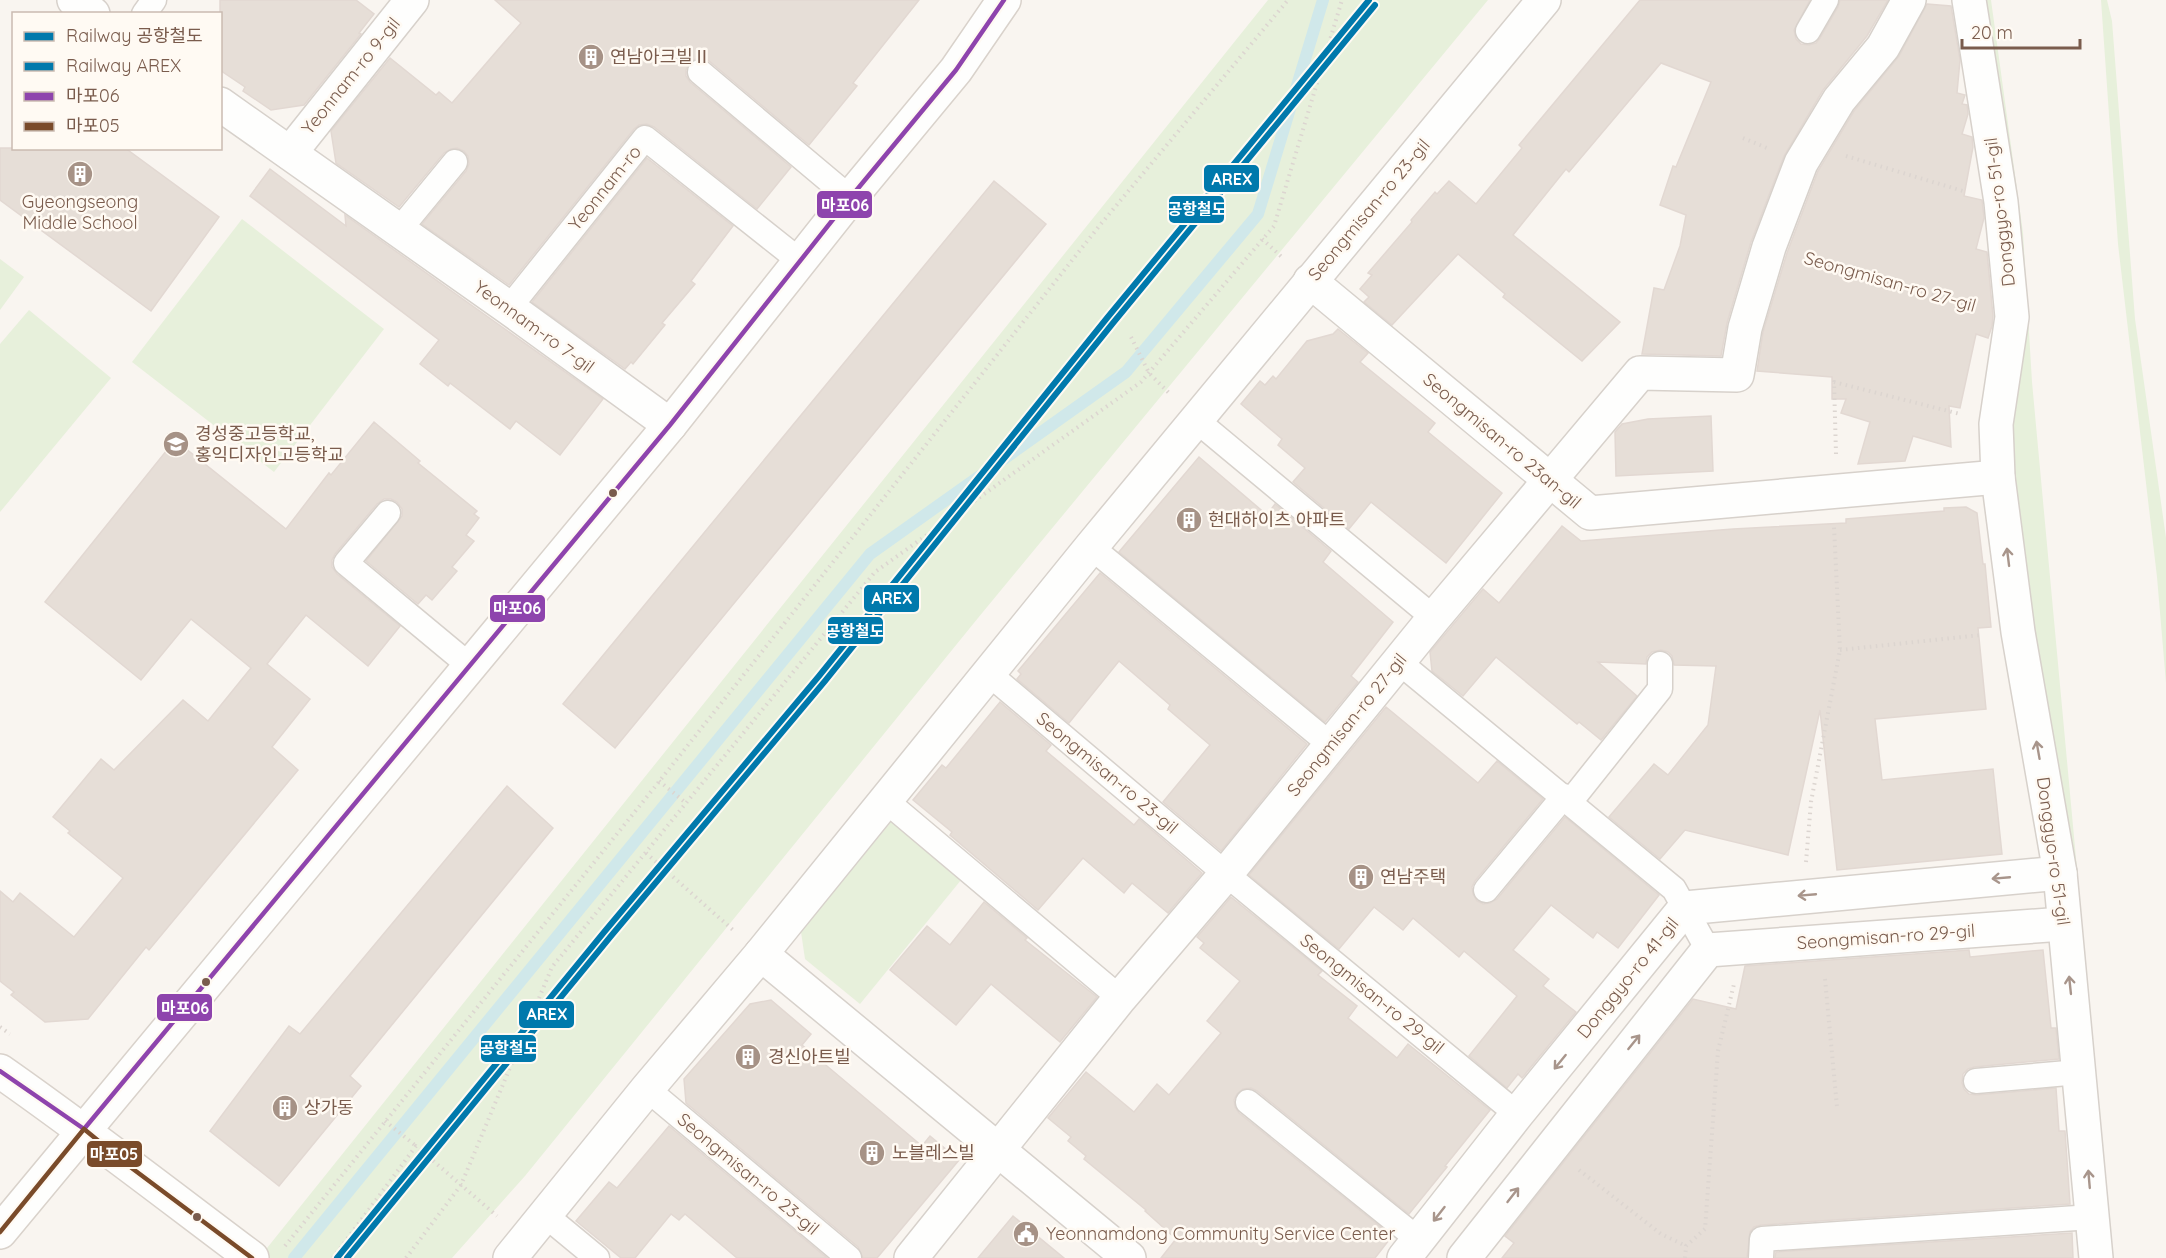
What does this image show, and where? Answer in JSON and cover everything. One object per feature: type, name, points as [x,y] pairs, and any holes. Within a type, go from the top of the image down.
[{"type":"street","points":[[74,0],[90,12]]},
{"type":"street","name":"Yeonnam-ro 9-gil","points":[[290,153],[412,0]]},
{"type":"street","points":[[0,1232],[670,425],[850,198],[956,70],[1004,0]]},
{"type":"street","name":"Seongmisan-ro 23-gil","points":[[517,1249],[647,1089],[761,954],[1091,546],[1544,0]]},
{"type":"street","name":"Seongmisan-ro 27-gil","points":[[911,1258],[1120,998],[1226,874],[1434,618],[1640,373],[1737,375],[1745,328],[1769,247],[1801,163],[1839,100],[1883,47],[1909,0]]},
{"type":"street","name":"Donggyo-ro 51-gil","points":[[1969,0],[2001,202],[2012,317],[1996,423],[1998,477],[2018,632],[2060,873],[2096,1258]]},
{"type":"street","name":"Yeonnam-ro 7-gil","points":[[222,105],[670,425]]},
{"type":"street","name":"Seongmisan-ro 23an-gil","points":[[1310,281],[1590,513],[1998,477]]},
{"type":"street","name":"Donggyo-ro 41-gil","points":[[1412,1249],[1517,1114],[1685,908],[1804,895],[2060,873]]},
{"type":"street","name":"Seongmisan-ro 29-gil","points":[[1708,950],[2063,924]]},
{"type":"street","points":[[1464,1258],[1708,950]]},
{"type":"street","points":[[761,954],[1129,1258]]},
{"type":"street","points":[[0,1071],[84,1129],[129,1166],[267,1254]]},
{"type":"lane","points":[[1808,30],[1826,0]]},
{"type":"lane","points":[[700,72],[850,198]]},
{"type":"lane","name":"Yeonnam-ro","points":[[509,308],[645,138],[800,261]]},
{"type":"lane","points":[[399,230],[454,162]]},
{"type":"lane","points":[[1196,420],[1434,618]]},
{"type":"lane","points":[[388,513],[346,563],[470,666]]},
{"type":"lane","points":[[1091,546],[1331,745]]},
{"type":"lane","points":[[1399,662],[1674,889],[1708,950]]},
{"type":"lane","points":[[1486,890],[1660,689],[1660,664]]},
{"type":"lane","name":"Seongmisan-ro 23-gil","points":[[988,673],[1226,874]]},
{"type":"lane","points":[[885,800],[1120,998]]},
{"type":"lane","name":"Seongmisan-ro 29-gil","points":[[1226,874],[1517,1114]]},
{"type":"lane","points":[[1976,1081],[2079,1072]]},
{"type":"lane","name":"Seongmisan-ro 23-gil","points":[[647,1089],[849,1258]]},
{"type":"lane","points":[[1248,1102],[1412,1249]]},
{"type":"lane","points":[[545,1215],[597,1258]]},
{"type":"lane","points":[[1761,1258],[1762,1239],[2092,1217]]},
{"type":"path","points":[[267,1254],[385,1121],[659,781],[1100,225],[1288,0]]},
{"type":"path","points":[[406,1258],[461,1185],[552,967],[875,572],[1131,389],[1149,373],[1274,226],[1342,0]]},
{"type":"path","points":[[1811,146],[2001,202]]},
{"type":"path","name":"Seongmisan-ro 27-gil","points":[[1769,247],[2012,317]]},
{"type":"path","points":[[1131,337],[1149,373]]},
{"type":"path","points":[[1804,895],[1811,802],[1840,650],[1834,490],[1834,382],[1996,423]]},
{"type":"path","points":[[1840,650],[2018,632]]},
{"type":"path","points":[[659,781],[686,803]]},
{"type":"path","points":[[646,853],[761,954]]},
{"type":"path","points":[[1821,941],[1837,1107]]},
{"type":"path","points":[[1685,1258],[1686,1246],[1705,1229],[1718,1050],[1743,948]]},
{"type":"path","points":[[385,1121],[461,1185],[517,1249]]},
{"type":"path","points":[[333,1258],[416,1146]]},
{"type":"path","points":[[1551,1147],[1661,1234],[1686,1246]]},
{"type":"green space","points":[[1268,0],[1488,0],[978,618],[525,1176],[452,1258],[259,1258]]},
{"type":"green space","points":[[1978,0],[1991,0],[2023,233],[2032,382],[2078,880],[2052,807],[2002,476],[2006,383]]},
{"type":"green space","points":[[2101,0],[2107,0],[2112,21],[2135,319],[2166,538],[2166,683],[2157,577],[2118,244]]},
{"type":"green space","points":[[242,219],[384,329],[274,472],[132,362]]},
{"type":"green space","points":[[0,259],[24,277],[0,310]]},
{"type":"green space","points":[[29,310],[111,378],[0,512],[0,344]]},
{"type":"green space","points":[[891,822],[961,880],[860,1004],[805,959],[801,932]]},
{"type":"building","points":[[220,0],[356,0],[374,14],[359,33],[361,34],[304,105],[271,110],[243,91],[245,87],[222,71],[222,12],[220,12]]},
{"type":"building","points":[[495,0],[919,0],[853,83],[857,86],[809,145],[709,61],[702,58],[689,63],[686,76],[690,82],[791,167],[757,209],[654,127],[647,124],[639,125],[509,285],[422,224],[466,171],[469,164],[468,156],[464,151],[457,148],[444,153],[399,207],[336,163],[331,131],[390,58],[436,95],[439,92],[452,103],[521,23]]},
{"type":"building","points":[[1640,0],[1810,0],[1794,30],[1796,39],[1801,44],[1809,45],[1816,43],[1820,38],[1840,0],[1888,0],[1867,36],[1823,90],[1784,156],[1751,242],[1727,323],[1721,356],[1642,354],[1654,288],[1664,290],[1680,246],[1686,215],[1660,205],[1673,166],[1676,167],[1711,82],[1661,63],[1569,172],[1566,169],[1513,235],[1620,322],[1582,361],[1503,297],[1505,294],[1458,254],[1392,325],[1364,302],[1369,297],[1360,289],[1372,275],[1368,273],[1435,192],[1437,194],[1449,181],[1476,204],[1522,148],[1519,145]]},
{"type":"building","points":[[1927,4],[1951,6],[1960,60],[1957,93],[1965,95],[1962,104],[1967,105],[1968,114],[1962,134],[1972,137],[1973,147],[1964,196],[1982,200],[1984,218],[1976,249],[1987,252],[1992,326],[1988,338],[1976,334],[1960,408],[1949,406],[1951,447],[1913,436],[1905,461],[1858,464],[1870,422],[1841,413],[1846,399],[1832,399],[1832,377],[1757,371],[1763,332],[1787,253],[1818,171],[1854,111],[1899,56]]},
{"type":"building","name":"Gyeongseong Middle School","points":[[0,148],[12,148],[12,150],[128,150],[219,217],[151,311],[0,200]]},
{"type":"building","points":[[647,158],[733,226],[691,281],[695,284],[662,323],[665,325],[633,364],[631,362],[625,369],[532,302]]},
{"type":"building","points":[[270,169],[346,226],[345,215],[603,399],[560,455],[516,421],[510,429],[450,383],[448,386],[420,364],[439,340],[250,196]]},
{"type":"building","points":[[994,181],[1046,224],[615,748],[563,704]]},
{"type":"building","points":[[1338,329],[1368,353],[1360,362],[1435,423],[1428,432],[1502,493],[1446,563],[1371,502],[1349,529],[1293,482],[1305,468],[1278,445],[1282,439],[1241,404],[1260,381],[1265,385],[1273,376],[1276,379],[1307,341],[1333,334]]},
{"type":"building","points":[[1711,416],[1713,471],[1616,476],[1615,432],[1622,424],[1648,419]]},
{"type":"building","points":[[374,422],[420,461],[418,463],[477,511],[474,514],[479,518],[466,535],[474,541],[452,567],[457,571],[432,600],[426,595],[418,604],[366,561],[402,516],[402,509],[397,502],[391,499],[384,499],[377,504],[335,554],[332,567],[337,574],[400,626],[368,666],[306,615],[267,664],[310,699],[272,747],[298,770],[149,950],[146,947],[88,1019],[45,1022],[11,995],[14,992],[0,981],[0,891],[13,902],[20,893],[74,937],[123,878],[68,833],[70,831],[53,817],[101,759],[114,770],[183,700],[208,721],[251,668],[191,619],[141,680],[45,602],[175,440],[286,529],[329,473],[331,475]]},
{"type":"building","points":[[1199,457],[1267,515],[1275,504],[1331,551],[1323,562],[1393,622],[1351,676],[1358,682],[1325,722],[1119,552]]},
{"type":"building","points":[[1966,507],[1977,513],[1983,564],[1985,564],[1991,627],[1978,628],[1986,709],[1875,719],[1882,780],[1993,769],[2002,854],[1837,870],[1820,710],[1788,855],[1685,830],[1660,859],[1609,817],[1654,764],[1668,775],[1708,725],[1716,666],[1674,665],[1672,656],[1661,650],[1652,652],[1647,657],[1646,664],[1598,662],[1637,696],[1601,740],[1579,722],[1577,724],[1496,657],[1463,696],[1432,671],[1430,652],[1483,589],[1499,603],[1562,526],[1581,541],[1846,523],[1846,519]]},
{"type":"building","points":[[1100,573],[1307,744],[1221,851],[1163,802],[1210,745],[1168,709],[1170,705],[1119,661],[1069,723],[1017,679],[1021,674],[1018,671]]},
{"type":"building","points":[[1000,702],[1051,745],[1046,751],[1134,825],[1139,819],[1202,873],[1168,913],[1132,883],[1124,893],[1083,858],[1038,910],[950,835],[952,832],[913,800],[942,765],[946,768]]},
{"type":"building","points":[[1386,707],[1478,783],[1497,761],[1543,799],[1475,881],[1472,887],[1477,901],[1483,904],[1497,899],[1565,817],[1659,895],[1618,948],[1597,932],[1593,938],[1551,905],[1513,950],[1549,979],[1543,986],[1576,1012],[1522,1078],[1518,1074],[1507,1088],[1469,1056],[1517,996],[1464,951],[1459,957],[1413,918],[1403,930],[1374,907],[1339,949],[1249,875]]},
{"type":"building","points":[[507,786],[553,828],[350,1076],[361,1086],[279,1186],[210,1131],[289,1026],[300,1034]]},
{"type":"building","points":[[1231,897],[1322,971],[1318,975],[1357,1006],[1348,1018],[1397,1058],[1408,1044],[1490,1110],[1409,1214],[1257,1091],[1251,1088],[1243,1089],[1237,1094],[1234,1100],[1239,1113],[1392,1236],[1375,1258],[1161,1258],[1176,1239],[1146,1210],[1084,1159],[1086,1156],[1068,1141],[1071,1137],[1048,1118],[1086,1072],[1134,1112],[1157,1084],[1169,1095],[1221,1033],[1207,1021],[1240,981],[1200,948],[1204,943],[1197,937]]},
{"type":"building","points":[[984,902],[1027,938],[1025,940],[1097,997],[1060,1042],[991,984],[956,1025],[890,970],[927,926],[950,945]]},
{"type":"building","points":[[1969,950],[1970,957],[2043,950],[2051,1028],[2056,1028],[2059,1059],[1974,1067],[1963,1074],[1962,1083],[1969,1094],[1977,1095],[2056,1088],[2059,1131],[2065,1131],[2070,1204],[1761,1225],[1754,1227],[1750,1232],[1747,1258],[1502,1258],[1514,1243],[1505,1236],[1693,999],[1736,1009],[1745,966]]},
{"type":"building","points":[[771,1000],[811,1034],[802,1045],[922,1146],[930,1136],[959,1160],[877,1258],[863,1258],[858,1247],[686,1103],[684,1079],[750,1004]]},
{"type":"building","points":[[669,1126],[827,1258],[737,1258],[685,1214],[679,1220],[671,1214],[635,1258],[621,1258],[576,1221],[609,1182],[617,1188]]},
{"type":"building","points":[[1013,1216],[1064,1258],[978,1258]]},
{"type":"building","points":[[2072,1233],[2073,1258],[1775,1258],[1776,1252]]},
{"type":"waterway","points":[[294,1258],[870,554],[1126,372],[1258,214],[1323,0]]},
{"type":"rail line","name":"공항철도","points":[[337,1258],[605,931],[819,676],[1107,318],[1369,0]]},
{"type":"rail line","name":"AREX","points":[[347,1258],[611,936],[825,681],[1113,323],[1375,5]]},
{"type":"transit line","name":"마포06","points":[[0,1071],[84,1129],[670,425],[850,198],[956,70],[1004,0]]},
{"type":"transit line","name":"마포05","points":[[0,1232],[84,1129],[129,1166],[252,1258]]},
{"type":"place","name":"연남아크빌Ⅱ","points":[[591,57]]},
{"type":"place","name":"Gyeongseong Middle School","points":[[80,174]]},
{"type":"place","name":"경성중고등학교, 홍익디자인고등학교","points":[[176,444]]},
{"type":"place","name":"현대하이츠 아파트","points":[[1189,520]]},
{"type":"place","name":"연남주택","points":[[1361,877]]},
{"type":"place","name":"경신아트빌","points":[[748,1057]]},
{"type":"place","name":"상가동","points":[[285,1108]]},
{"type":"place","name":"노블레스빌","points":[[872,1153]]},
{"type":"place","name":"Yeonnamdong Community Service Center","points":[[1026,1234]]}]
